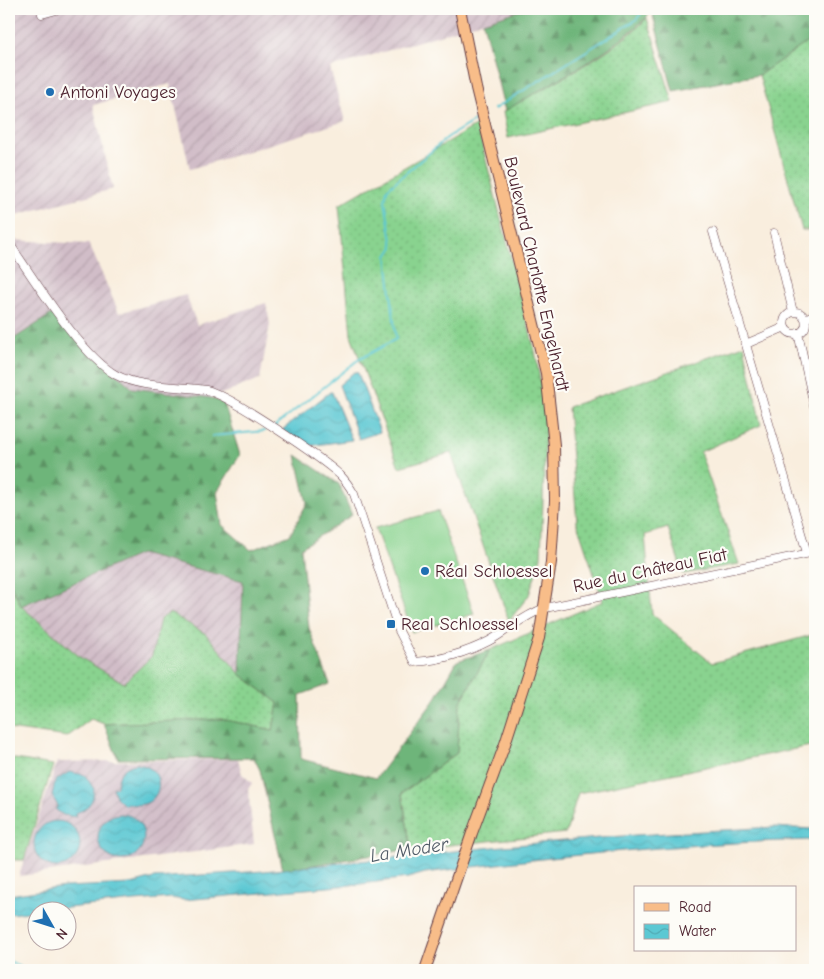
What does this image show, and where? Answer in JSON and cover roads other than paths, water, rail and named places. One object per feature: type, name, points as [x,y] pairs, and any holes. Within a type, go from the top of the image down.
[{"type":"main road","name":"Boulevard Charlotte Engelhardt","points":[[425,970],[521,697],[529,684],[537,662],[539,638],[545,608],[555,501],[554,444],[550,398],[538,334],[476,88],[460,9]]},
{"type":"street","points":[[42,14],[60,9]]},
{"type":"street","name":"Rue du Château Fiat","points":[[9,243],[68,327],[86,349],[115,374],[139,383],[208,390],[234,403],[319,458],[341,476],[354,494],[399,630],[415,662],[458,655],[490,640],[528,614],[545,608],[811,553],[713,232]]},
{"type":"street","points":[[774,233],[793,312]]},
{"type":"street","points":[[793,312],[800,313],[805,319],[804,329],[798,333],[792,333],[785,327],[786,318],[793,312]]},
{"type":"street","points":[[805,319],[815,314]]},
{"type":"street","points":[[746,344],[785,327]]},
{"type":"street","points":[[798,333],[815,410]]},
{"type":"water","points":[[354,372],[358,373],[380,432],[359,439],[339,385]]},
{"type":"water","points":[[332,392],[352,440],[309,446],[282,430]]},
{"type":"water","points":[[136,764],[147,767],[155,773],[158,780],[158,789],[155,796],[148,802],[139,805],[127,803],[125,806],[116,797],[113,788],[117,787],[118,778],[122,771]]},
{"type":"water","points":[[69,772],[85,775],[94,789],[91,802],[86,808],[75,813],[76,817],[63,815],[55,809],[58,806],[52,796],[55,781]]},
{"type":"water","points":[[121,814],[134,818],[140,824],[144,837],[140,850],[134,856],[121,860],[108,856],[102,850],[98,837],[102,824],[108,818]]},
{"type":"water","points":[[57,821],[70,825],[76,831],[80,844],[76,857],[70,863],[57,867],[44,863],[38,857],[34,844],[38,831],[44,825]]},
{"type":"water","points":[[774,827],[815,829],[815,840],[717,844],[620,851],[425,873],[408,878],[361,884],[184,900],[171,898],[78,907],[78,902],[28,902],[28,912],[9,914],[9,895],[65,887],[131,884],[154,878],[264,871],[503,846],[635,835]]},
{"type":"waterway","points":[[494,109],[636,20],[643,11]]},
{"type":"waterway","points":[[275,426],[358,360],[396,339],[387,256],[393,247],[385,201],[387,189],[448,137],[479,118]]},
{"type":"waterway","points":[[212,436],[265,431]]},
{"type":"waterway","points":[[9,961],[27,970]]},
{"type":"place","name":"Antoni Voyages","points":[[50,92]]},
{"type":"place","name":"Réal Schloessel","points":[[425,571]]},
{"type":"place","name":"Real Schloessel","points":[[391,624]]},
{"type":"water label","name":"La Moder","points":[[409,849]]}]
